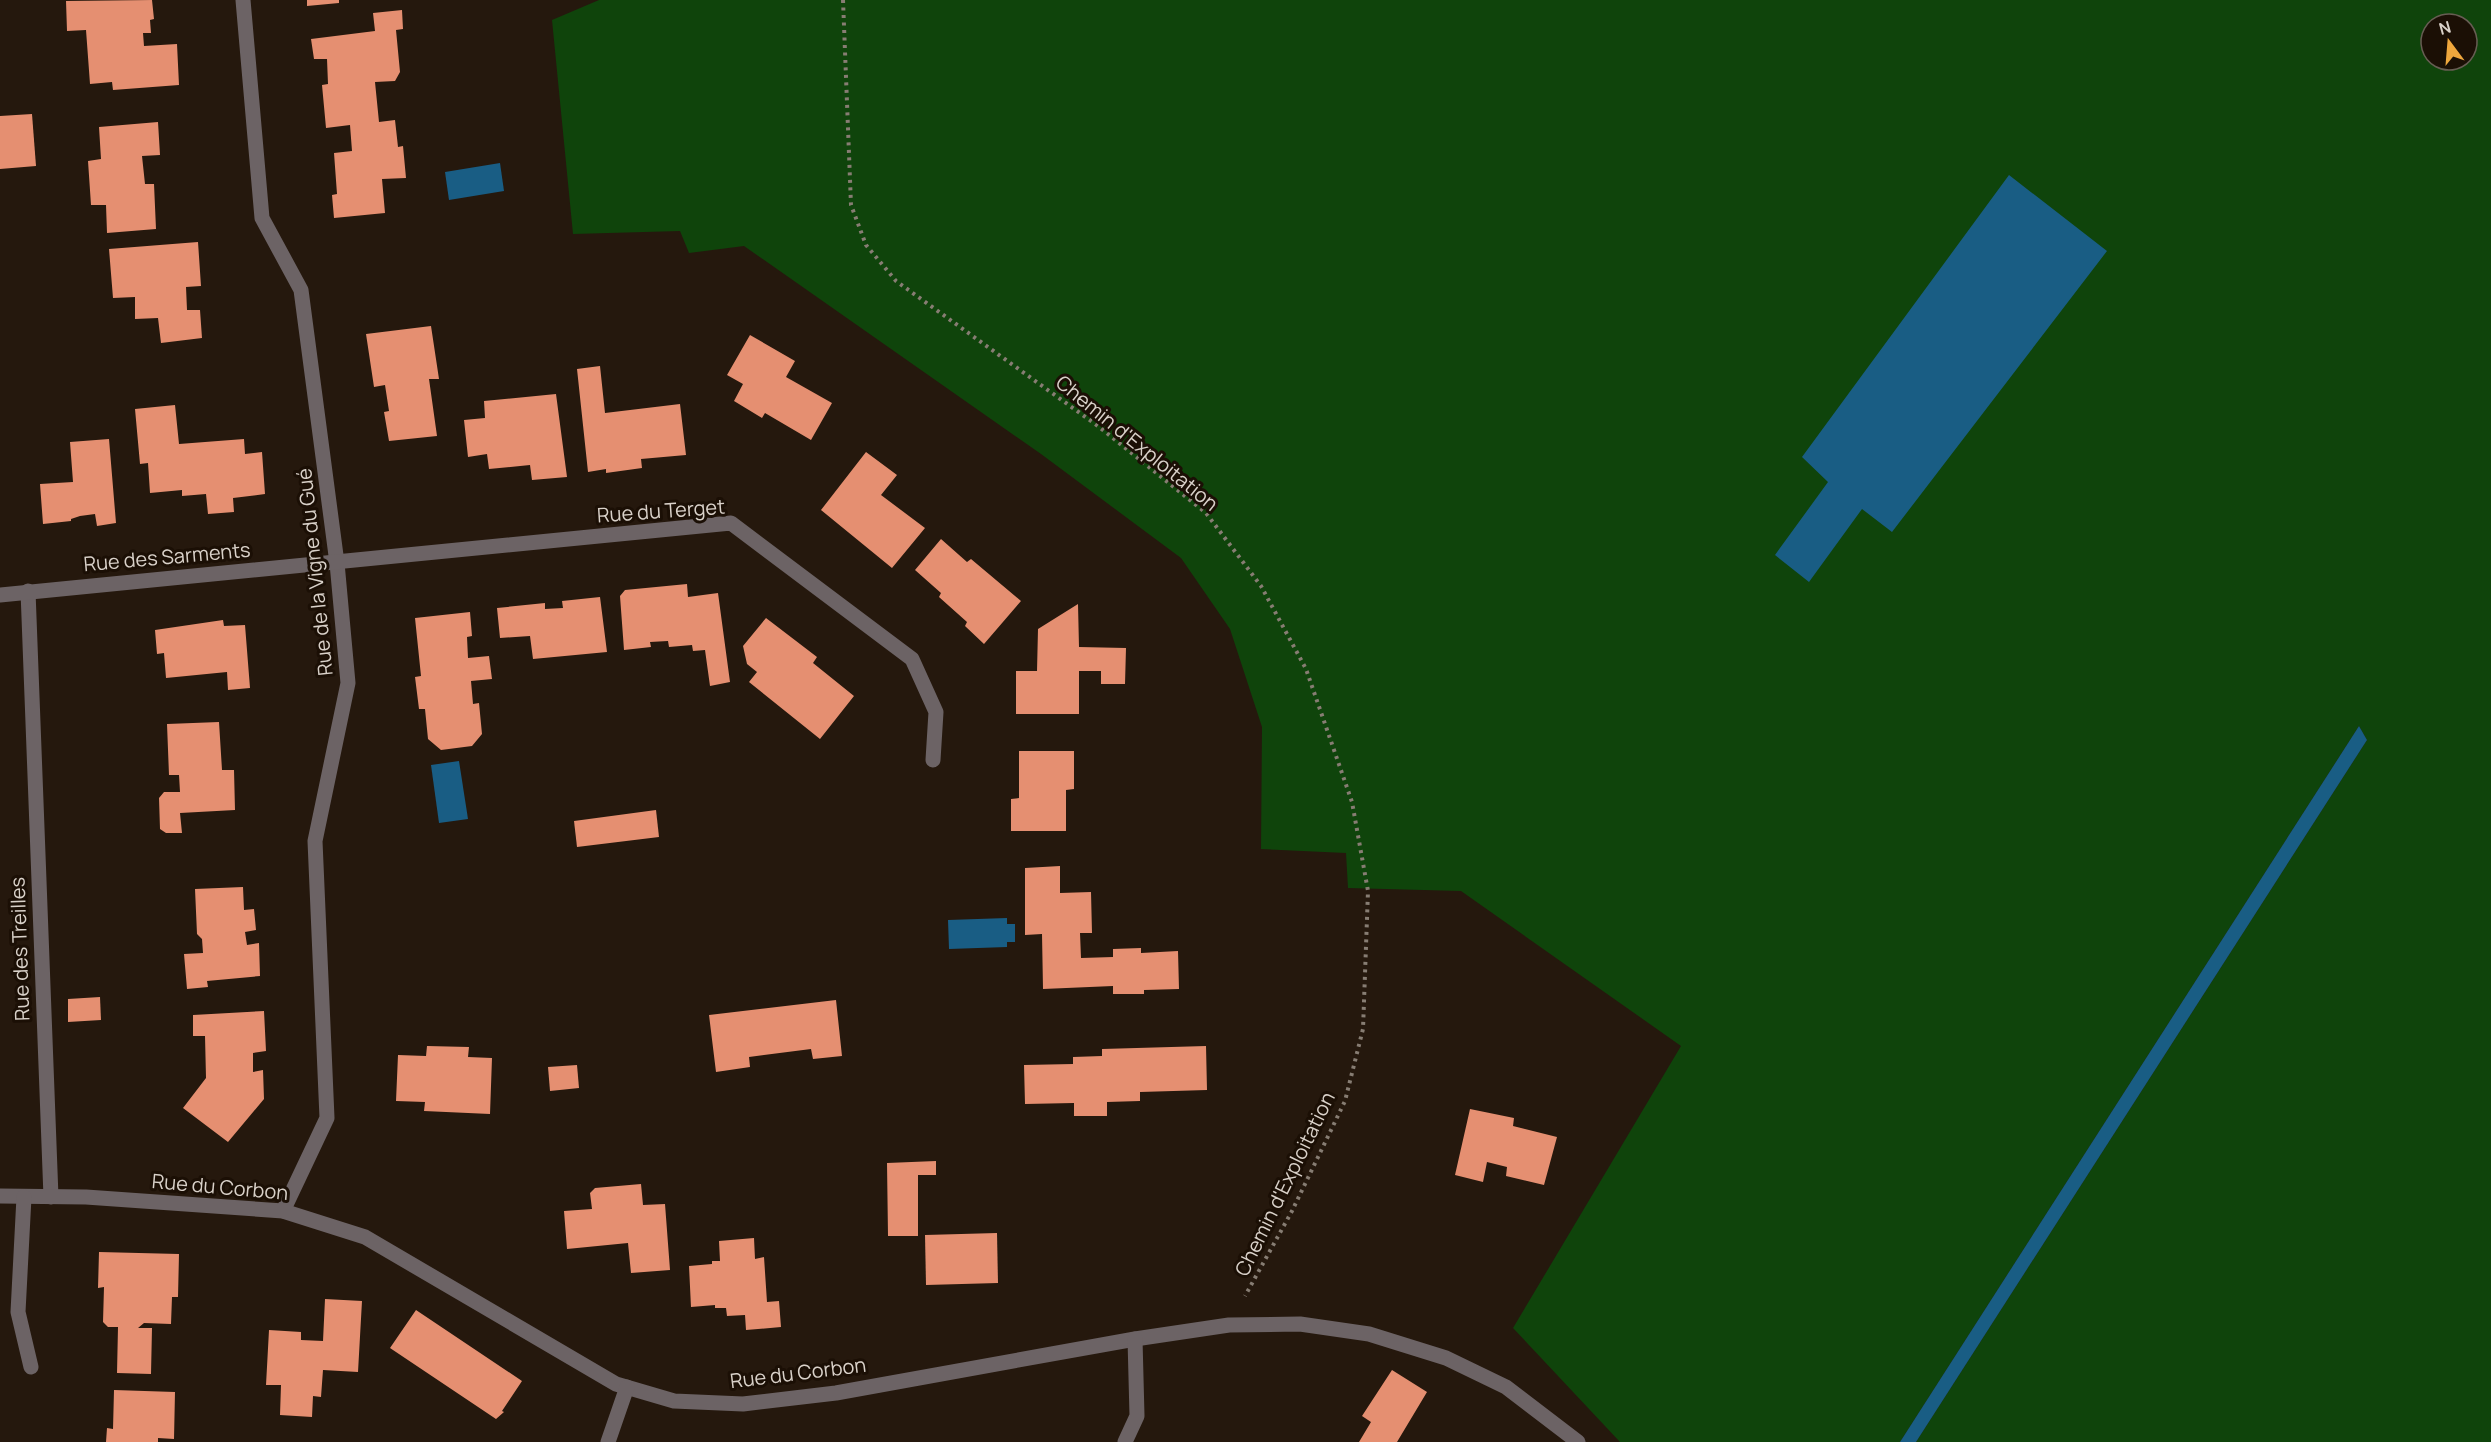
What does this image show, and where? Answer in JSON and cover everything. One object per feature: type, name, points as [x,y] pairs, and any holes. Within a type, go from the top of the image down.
[{"type":"street","name":"Rue de la Vigne du Gué","points":[[243,0],[262,218],[301,290],[337,563],[348,683],[315,841],[327,1119],[283,1211]]},
{"type":"street","name":"Rue du Terget","points":[[337,563],[731,523],[912,659],[936,712],[933,760]]},
{"type":"street","name":"Rue des Sarments","points":[[0,595],[337,563]]},
{"type":"street","name":"Rue des Treilles","points":[[28,591],[51,1197]]},
{"type":"street","name":"Rue du Corbon","points":[[0,1196],[225,1205],[283,1211],[364,1237],[616,1384],[674,1401],[743,1404],[836,1393],[1135,1339],[1229,1325],[1300,1324],[1369,1334],[1446,1358],[1506,1387],[1578,1442]]},
{"type":"street","points":[[24,1197],[18,1312],[31,1366]]},
{"type":"street","points":[[1125,1442],[1137,1416],[1135,1339]]},
{"type":"street","points":[[608,1442],[627,1387]]},
{"type":"path","name":"Chemin d'Exploitation","points":[[843,0],[851,205],[866,245],[897,281],[1098,426],[1206,513],[1261,586],[1306,669],[1352,802],[1368,891],[1364,1029],[1345,1101],[1292,1211],[1229,1325]]},
{"type":"green space","points":[[599,0],[2491,0],[2491,1442],[1916,1442],[2367,740],[2359,726],[1900,1442],[1620,1442],[1513,1328],[1681,1046],[1461,891],[1348,888],[1346,853],[1261,849],[1262,727],[1230,629],[1181,558],[1041,454],[744,246],[689,253],[680,231],[573,234],[552,20]]},
{"type":"water","points":[[500,163],[504,191],[449,200],[445,172]]},
{"type":"water","points":[[2009,175],[2107,251],[1892,532],[1862,509],[1809,582],[1775,555],[1828,482],[1802,457]]},
{"type":"water","points":[[2359,726],[2367,740],[1916,1442],[1900,1442]]},
{"type":"water","points":[[459,761],[468,819],[439,823],[431,765]]},
{"type":"water","points":[[1007,918],[1007,924],[1015,924],[1015,942],[1007,942],[1007,947],[949,949],[948,920]]},
{"type":"building","points":[[152,0],[154,19],[150,20],[151,33],[143,33],[144,46],[177,44],[179,85],[113,90],[112,82],[90,84],[86,30],[67,31],[66,1]]},
{"type":"building","points":[[307,0],[339,0],[339,3],[307,6]]},
{"type":"building","points":[[402,10],[403,29],[396,30],[400,72],[395,81],[375,82],[379,122],[395,120],[398,147],[403,146],[406,178],[382,179],[385,213],[334,218],[332,195],[337,194],[334,153],[352,151],[350,125],[326,128],[322,85],[328,84],[327,59],[314,59],[311,39],[375,31],[373,13]]},
{"type":"building","points":[[32,114],[36,166],[0,169],[0,116]]},
{"type":"building","points":[[158,122],[160,155],[142,156],[145,184],[154,184],[156,229],[107,233],[106,205],[91,205],[88,161],[101,159],[99,127]]},
{"type":"building","points":[[198,242],[201,286],[186,287],[187,310],[200,310],[202,338],[161,343],[158,318],[135,319],[135,297],[113,298],[109,249]]},
{"type":"building","points":[[431,326],[439,379],[429,379],[437,436],[389,441],[384,412],[389,411],[385,385],[374,387],[366,334]]},
{"type":"building","points":[[750,335],[795,361],[786,377],[832,403],[811,440],[765,413],[762,418],[734,401],[743,384],[727,375]]},
{"type":"building","points":[[600,366],[605,413],[680,404],[686,455],[641,459],[642,468],[606,473],[606,469],[588,472],[577,369]]},
{"type":"building","points":[[556,394],[567,477],[532,480],[530,465],[489,469],[487,454],[468,457],[464,420],[485,418],[484,401]]},
{"type":"building","points":[[175,405],[179,444],[244,439],[245,454],[262,452],[265,494],[233,498],[234,512],[208,514],[206,494],[182,496],[182,490],[150,493],[148,463],[140,464],[135,409]]},
{"type":"building","points":[[109,439],[116,523],[97,526],[95,514],[80,516],[71,521],[43,524],[40,484],[73,482],[70,442]]},
{"type":"building","points":[[866,452],[897,475],[881,495],[925,528],[892,568],[821,510]]},
{"type":"building","points":[[941,539],[967,562],[971,559],[1021,601],[984,644],[965,626],[967,622],[939,597],[941,593],[915,570]]},
{"type":"building","points":[[687,584],[688,597],[718,593],[730,682],[710,686],[705,650],[693,651],[692,645],[669,647],[668,641],[650,642],[651,647],[624,650],[620,596],[625,590]]},
{"type":"building","points":[[600,597],[607,652],[533,659],[530,636],[500,638],[497,608],[545,603],[545,609],[563,608],[562,601]]},
{"type":"building","points":[[1078,604],[1079,647],[1126,648],[1125,684],[1101,684],[1101,671],[1079,671],[1079,714],[1016,714],[1016,671],[1037,671],[1038,629]]},
{"type":"building","points":[[470,612],[472,636],[467,637],[468,658],[489,656],[492,679],[471,681],[473,704],[479,703],[482,734],[472,746],[441,750],[428,739],[425,709],[419,709],[415,677],[421,676],[415,618]]},
{"type":"building","points":[[766,618],[817,657],[813,663],[854,696],[820,739],[749,682],[757,672],[747,664],[743,646]]},
{"type":"building","points":[[223,620],[224,626],[245,625],[250,688],[228,690],[227,672],[166,678],[164,653],[157,654],[155,630]]},
{"type":"building","points":[[219,722],[222,770],[234,770],[235,810],[180,813],[182,833],[166,833],[160,829],[159,798],[164,792],[180,792],[179,775],[169,775],[167,724]]},
{"type":"building","points":[[1019,751],[1074,751],[1074,789],[1066,790],[1066,831],[1011,831],[1011,799],[1019,798]]},
{"type":"building","points":[[656,810],[659,837],[577,847],[574,821]]},
{"type":"building","points":[[1060,866],[1060,893],[1091,892],[1092,933],[1080,933],[1081,958],[1113,957],[1113,949],[1141,948],[1141,953],[1178,951],[1179,989],[1144,990],[1144,994],[1113,994],[1113,986],[1043,989],[1042,934],[1025,935],[1025,868]]},
{"type":"building","points":[[243,887],[244,910],[254,909],[256,930],[245,932],[247,945],[259,943],[260,976],[207,981],[208,987],[187,989],[184,954],[203,953],[202,939],[197,934],[195,889]]},
{"type":"building","points":[[100,997],[101,1020],[68,1022],[68,999]]},
{"type":"building","points":[[836,1000],[842,1056],[813,1059],[811,1049],[749,1057],[750,1067],[716,1072],[709,1015]]},
{"type":"building","points":[[264,1011],[266,1051],[253,1053],[253,1072],[263,1070],[264,1099],[228,1142],[183,1108],[206,1078],[205,1036],[193,1036],[193,1015]]},
{"type":"building","points":[[427,1046],[469,1047],[468,1057],[492,1058],[490,1114],[424,1111],[425,1102],[396,1101],[398,1055],[426,1056]]},
{"type":"building","points":[[1206,1046],[1207,1090],[1140,1092],[1140,1101],[1107,1102],[1107,1116],[1074,1116],[1074,1103],[1025,1104],[1024,1065],[1073,1064],[1073,1057],[1102,1056],[1102,1049]]},
{"type":"building","points":[[577,1065],[579,1088],[550,1091],[548,1067]]},
{"type":"building","points":[[1470,1109],[1514,1118],[1513,1126],[1557,1137],[1544,1185],[1506,1176],[1507,1167],[1487,1162],[1483,1182],[1455,1175]]},
{"type":"building","points":[[936,1161],[936,1175],[918,1175],[918,1236],[888,1236],[887,1163]]},
{"type":"building","points":[[641,1184],[643,1205],[665,1204],[670,1270],[631,1273],[628,1243],[567,1249],[564,1211],[592,1209],[590,1193],[595,1188]]},
{"type":"building","points":[[997,1233],[998,1283],[926,1285],[925,1235]]},
{"type":"building","points":[[754,1238],[755,1259],[764,1257],[767,1302],[779,1301],[781,1327],[746,1330],[745,1315],[727,1316],[726,1308],[715,1308],[715,1305],[691,1307],[689,1266],[720,1261],[719,1241]]},
{"type":"building","points":[[99,1252],[179,1254],[178,1297],[172,1297],[171,1324],[144,1323],[138,1328],[152,1328],[151,1374],[117,1373],[118,1327],[108,1327],[103,1322],[104,1287],[98,1288]]},
{"type":"building","points":[[325,1299],[362,1301],[358,1372],[323,1370],[321,1397],[313,1396],[312,1417],[280,1415],[281,1385],[266,1385],[269,1330],[301,1332],[301,1340],[323,1341]]},
{"type":"building","points":[[416,1310],[522,1381],[502,1411],[504,1412],[496,1419],[390,1348]]},
{"type":"building","points":[[1392,1370],[1427,1392],[1397,1442],[1359,1442],[1371,1422],[1362,1416]]},
{"type":"building","points":[[114,1390],[175,1392],[174,1439],[158,1438],[158,1442],[106,1442],[107,1428],[113,1429]]}]
